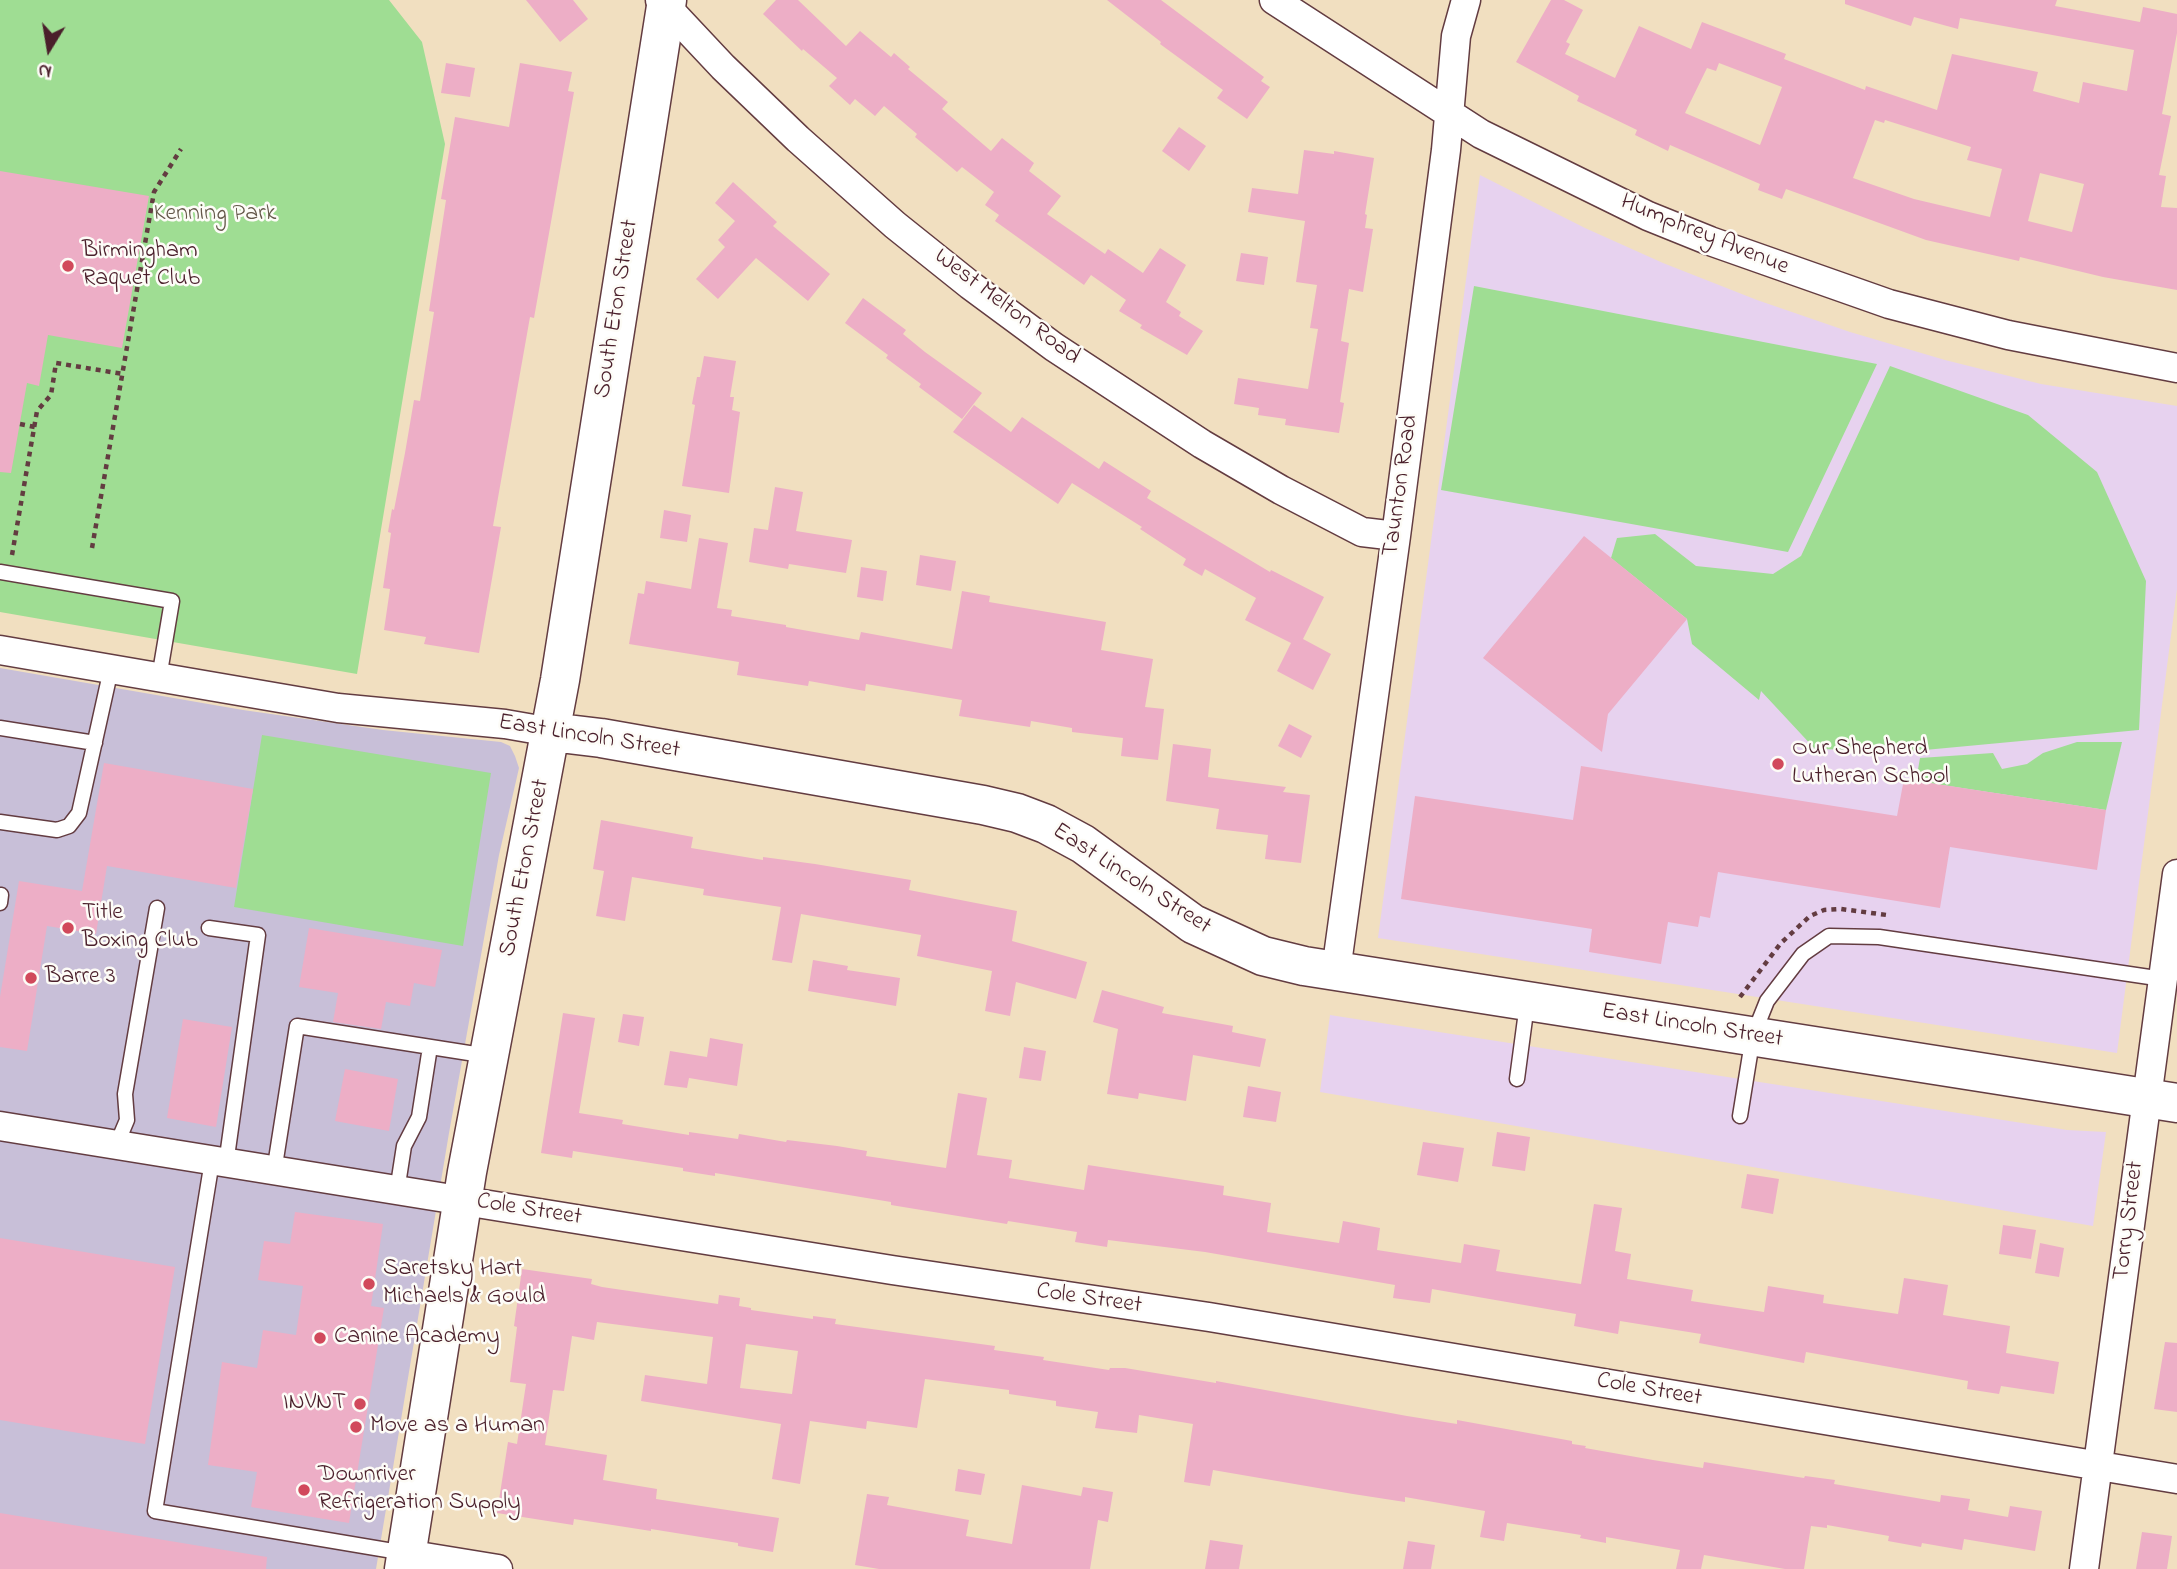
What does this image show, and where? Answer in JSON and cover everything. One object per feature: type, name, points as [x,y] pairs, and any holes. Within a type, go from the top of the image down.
[{"type":"street","name":"Humphrey Avenue","points":[[1274,0],[1481,134],[1648,216],[1826,284],[1889,304],[2008,335],[2177,368]]},
{"type":"street","name":"Taunton Road","points":[[1336,971],[1446,150],[1456,36],[1466,0]]},
{"type":"street","name":"West Melton Road","points":[[664,2],[718,61],[798,139],[970,285],[1054,347],[1202,444],[1282,490],[1362,532],[1396,536]]},
{"type":"street","name":"South Eton Street","points":[[405,1561],[464,1200],[551,732],[664,2]]},
{"type":"street","name":"East Lincoln Street","points":[[0,650],[338,708],[494,723],[984,804],[1046,824],[1083,844],[1193,924],[1263,956],[1336,971],[2162,1100]]},
{"type":"street","name":"Torry Street","points":[[2084,1569],[2098,1466],[2162,1100],[2163,979],[2177,874]]},
{"type":"street","name":"Cole Street","points":[[0,1126],[891,1270],[1209,1317],[2177,1479]]},
{"type":"street","points":[[405,1561],[498,1569]]},
{"type":"lane","points":[[4,573],[172,601],[159,678]]},
{"type":"lane","points":[[0,822],[57,830],[69,826],[79,813],[111,669]]},
{"type":"lane","points":[[0,728],[95,743]]},
{"type":"lane","points":[[116,1146],[127,1120],[125,1094],[158,908]]},
{"type":"lane","points":[[209,928],[258,935],[155,1511],[405,1561]]},
{"type":"lane","points":[[1740,1116],[1754,1036],[1767,1001],[1803,954],[1829,936],[1879,937],[2163,979]]},
{"type":"lane","points":[[1517,1079],[1527,1001]]},
{"type":"lane","points":[[274,1172],[297,1026],[490,1056]]},
{"type":"lane","points":[[397,1191],[404,1146],[419,1117],[430,1047]]},
{"type":"path","points":[[92,548],[154,192],[181,149]]},
{"type":"path","points":[[4,573],[37,411],[51,395],[56,363],[123,374]]},
{"type":"path","points":[[20,424],[35,427]]},
{"type":"shaded area","name":"Our Shepherd Lutheran School","points":[[1480,175],[1585,228],[1663,263],[1757,300],[1850,332],[2041,384],[2177,406],[2177,589],[2117,1053],[1378,938]]},
{"type":"shaded area","points":[[0,668],[243,710],[383,730],[501,742],[510,746],[515,756],[519,768],[499,855],[449,1133],[376,1569],[0,1569]]},
{"type":"shaded area","points":[[1330,1015],[2067,1130],[2106,1132],[2093,1226],[1320,1092]]},
{"type":"green space","name":"Kenning Park","points":[[0,0],[389,0],[422,42],[445,144],[357,674],[0,612]]},
{"type":"green space","points":[[1474,286],[1877,364],[1788,552],[1441,490]]},
{"type":"green space","points":[[1890,366],[2028,415],[2097,472],[2146,581],[2139,730],[1914,751],[1815,749],[1761,691],[1759,700],[1692,644],[1687,619],[1611,558],[1617,538],[1655,534],[1696,566],[1773,574],[1801,556]]},
{"type":"green space","points":[[262,735],[491,773],[463,946],[234,907]]},
{"type":"green space","points":[[2077,742],[2122,742],[2106,810],[1916,781],[1920,758],[1993,753],[2002,769],[2027,764],[2043,753]]},
{"type":"building","points":[[526,0],[573,0],[588,19],[560,42]]},
{"type":"building","points":[[776,0],[798,0],[846,46],[860,31],[891,57],[894,53],[910,67],[908,69],[948,102],[942,109],[991,151],[1002,138],[1034,163],[1029,171],[1061,196],[1047,214],[1105,254],[1108,249],[1143,273],[1160,248],[1186,265],[1166,302],[1181,312],[1179,316],[1203,331],[1187,355],[1140,328],[1142,325],[1119,311],[1126,300],[1091,275],[1084,285],[995,221],[999,215],[985,205],[994,192],[962,167],[957,172],[915,137],[917,134],[884,106],[875,116],[855,99],[850,105],[829,86],[837,78],[803,49],[802,51],[763,14]]},
{"type":"building","points":[[1107,0],[1161,0],[1264,77],[1261,81],[1270,87],[1247,119],[1217,98],[1223,90],[1160,44],[1161,42]]},
{"type":"building","points":[[1551,0],[1564,0],[1583,10],[1566,42],[1570,44],[1565,54],[1615,78],[1639,26],[1691,49],[1702,22],[1786,54],[1784,59],[1865,90],[1866,86],[1937,110],[1952,54],[2038,72],[2033,91],[2079,103],[2083,82],[2127,91],[2134,50],[1960,18],[1958,29],[1914,17],[1911,26],[1845,4],[1845,0],[2057,0],[2055,6],[2140,22],[2143,7],[2177,14],[2177,33],[2162,114],[2171,116],[2159,175],[2166,176],[2161,207],[2177,208],[2177,290],[2103,277],[2020,257],[2019,261],[1926,240],[1786,189],[1782,199],[1758,190],[1760,184],[1670,145],[1668,151],[1635,135],[1637,130],[1577,101],[1579,96],[1516,62]],"holes":[[[1719,63],[1782,87],[1760,145],[1685,113],[1707,68],[1716,71]],[[1875,120],[1884,123],[1885,120],[1971,147],[1967,160],[2002,169],[1990,217],[1914,199],[1853,178]],[[2040,173],[2084,184],[2072,232],[2028,221]]]},
{"type":"building","points":[[446,63],[475,68],[470,97],[441,93]]},
{"type":"building","points":[[520,63],[572,72],[568,91],[574,92],[534,318],[530,317],[493,526],[501,527],[479,653],[424,644],[426,637],[384,630],[390,589],[383,588],[392,509],[394,510],[414,400],[420,401],[434,312],[429,311],[446,200],[441,199],[455,117],[509,127]]},
{"type":"building","points":[[1179,127],[1206,146],[1189,171],[1162,151]]},
{"type":"building","points":[[1304,150],[1334,154],[1334,151],[1374,158],[1365,214],[1365,228],[1373,229],[1363,292],[1349,289],[1341,341],[1349,343],[1340,402],[1344,403],[1339,433],[1285,425],[1286,419],[1258,415],[1259,408],[1234,404],[1238,378],[1308,389],[1318,329],[1310,328],[1317,285],[1296,282],[1305,221],[1248,212],[1252,188],[1298,194]]},
{"type":"building","name":"Birmingham Raquet Club","points":[[0,171],[149,196],[122,348],[48,335],[39,386],[27,383],[11,473],[0,472]]},
{"type":"building","points":[[733,182],[777,222],[773,226],[830,274],[808,301],[756,258],[718,299],[696,279],[725,247],[718,240],[735,221],[715,203]]},
{"type":"building","points":[[1241,253],[1268,257],[1264,285],[1236,281]]},
{"type":"building","points":[[863,298],[906,330],[903,334],[925,352],[982,393],[962,419],[919,387],[921,384],[886,358],[888,355],[845,323]]},
{"type":"building","points":[[704,356],[736,361],[730,397],[734,397],[732,410],[740,412],[729,493],[682,486],[695,405],[692,404]]},
{"type":"building","points":[[974,405],[1011,432],[1022,417],[1099,469],[1104,461],[1151,491],[1147,498],[1270,572],[1271,570],[1324,597],[1303,639],[1331,654],[1313,690],[1277,671],[1291,643],[1245,620],[1256,598],[1205,569],[1202,576],[1183,565],[1186,559],[1140,529],[1142,527],[1072,483],[1058,504],[953,432]]},
{"type":"building","points":[[775,487],[803,492],[796,531],[852,540],[846,573],[789,564],[788,569],[749,562],[754,528],[768,530]]},
{"type":"building","points":[[664,510],[691,515],[687,542],[660,538]]},
{"type":"building","points":[[1584,536],[1687,619],[1608,714],[1602,752],[1483,658]]},
{"type":"building","points":[[699,538],[728,543],[717,608],[732,610],[731,616],[859,640],[861,632],[952,649],[962,591],[990,596],[989,602],[1106,622],[1101,650],[1153,659],[1145,707],[1164,709],[1158,760],[1121,756],[1123,738],[1072,732],[1072,728],[1031,721],[1030,727],[959,716],[962,700],[866,684],[865,691],[809,681],[808,686],[737,675],[739,662],[629,644],[638,593],[644,594],[646,581],[691,589]]},
{"type":"building","points":[[920,555],[956,561],[951,591],[916,585]]},
{"type":"building","points":[[861,567],[887,571],[883,601],[857,597]]},
{"type":"building","points":[[1289,724],[1312,736],[1301,758],[1278,746]]},
{"type":"building","points":[[1173,744],[1211,749],[1208,777],[1286,787],[1283,792],[1310,795],[1301,863],[1265,859],[1268,835],[1216,829],[1219,809],[1166,801]]},
{"type":"building","points":[[104,763],[253,789],[236,888],[107,866],[96,934],[47,926],[27,1051],[0,1047],[0,997],[19,881],[82,891]]},
{"type":"building","points":[[1581,766],[1897,816],[1904,779],[2106,810],[2097,870],[1950,847],[1940,908],[1718,872],[1710,918],[1700,916],[1698,927],[1668,922],[1661,964],[1589,952],[1592,929],[1401,899],[1415,796],[1573,820]]},
{"type":"building","points":[[601,820],[693,837],[691,848],[911,880],[909,890],[1017,911],[1012,941],[1087,962],[1076,999],[1016,982],[1010,1016],[985,1011],[992,971],[917,956],[921,935],[801,914],[792,963],[772,960],[781,907],[703,895],[704,889],[632,877],[625,921],[596,916],[604,871],[593,869]]},
{"type":"building","points":[[309,928],[442,950],[435,987],[414,983],[410,1006],[386,1002],[381,1029],[333,1022],[338,993],[299,987]]},
{"type":"building","points":[[813,960],[848,966],[847,970],[900,978],[896,1006],[808,991]]},
{"type":"building","points":[[1102,990],[1164,1007],[1162,1013],[1233,1026],[1232,1032],[1266,1039],[1260,1067],[1193,1055],[1186,1101],[1139,1093],[1138,1099],[1107,1094],[1118,1029],[1093,1022]]},
{"type":"building","points":[[563,1013],[595,1018],[579,1113],[623,1120],[622,1124],[689,1135],[689,1132],[738,1139],[739,1134],[786,1142],[837,1146],[867,1151],[866,1156],[946,1168],[958,1093],[987,1098],[977,1155],[1012,1160],[1009,1178],[1084,1190],[1088,1165],[1224,1186],[1223,1195],[1271,1203],[1267,1232],[1339,1243],[1343,1221],[1380,1228],[1377,1250],[1461,1263],[1464,1244],[1500,1250],[1496,1271],[1581,1284],[1594,1204],[1622,1208],[1615,1251],[1631,1254],[1627,1279],[1693,1290],[1691,1301],[1764,1312],[1768,1286],[1824,1295],[1823,1303],[1898,1314],[1904,1278],[1948,1285],[1943,1315],[2010,1326],[2006,1353],[2059,1362],[2054,1394],[2001,1386],[1999,1394],[1967,1389],[1968,1381],[1806,1352],[1804,1363],[1699,1343],[1701,1334],[1620,1321],[1618,1334],[1574,1326],[1576,1314],[1432,1289],[1430,1303],[1393,1298],[1395,1285],[1205,1252],[1108,1240],[1107,1247],[1075,1242],[1077,1232],[1008,1221],[1007,1224],[891,1205],[891,1202],[715,1173],[715,1176],[683,1171],[683,1168],[573,1151],[572,1158],[541,1153]]},
{"type":"building","points":[[623,1014],[644,1017],[639,1046],[618,1042]]},
{"type":"building","points":[[183,1019],[232,1027],[216,1127],[167,1118]]},
{"type":"building","points":[[710,1038],[743,1044],[737,1086],[689,1078],[687,1088],[664,1085],[670,1051],[707,1057]]},
{"type":"building","points":[[1024,1047],[1046,1051],[1041,1081],[1019,1078]]},
{"type":"building","points":[[345,1069],[398,1079],[389,1131],[335,1121]]},
{"type":"building","points":[[1248,1086],[1281,1092],[1276,1122],[1243,1117]]},
{"type":"building","points":[[1497,1132],[1530,1137],[1525,1171],[1492,1166]]},
{"type":"building","points":[[1423,1142],[1464,1148],[1458,1182],[1417,1175]]},
{"type":"building","points":[[1747,1174],[1779,1179],[1773,1214],[1741,1208]]},
{"type":"building","points":[[295,1212],[383,1224],[371,1306],[384,1308],[349,1523],[251,1507],[257,1472],[208,1465],[222,1362],[257,1368],[263,1330],[296,1335],[303,1286],[258,1280],[264,1241],[290,1244]]},
{"type":"building","points":[[2003,1225],[2036,1230],[2031,1259],[1999,1254]]},
{"type":"building","points":[[0,1238],[175,1267],[145,1444],[0,1420]]},
{"type":"building","points":[[2040,1243],[2064,1248],[2059,1277],[2035,1273]]},
{"type":"building","points":[[522,1269],[592,1279],[591,1284],[602,1287],[718,1304],[719,1295],[740,1298],[739,1306],[751,1310],[813,1319],[813,1316],[836,1319],[835,1324],[995,1346],[994,1350],[1044,1357],[1043,1360],[1216,1381],[1407,1416],[1457,1424],[1457,1420],[1572,1441],[1572,1444],[1586,1446],[1585,1448],[1703,1468],[1704,1462],[1804,1478],[1835,1480],[1834,1484],[1940,1502],[1941,1495],[1970,1499],[1968,1510],[2008,1517],[2010,1506],[2042,1511],[2035,1551],[1964,1539],[1962,1550],[1922,1543],[1921,1547],[1888,1541],[1889,1536],[1827,1525],[1827,1528],[1811,1526],[1804,1569],[1785,1569],[1704,1555],[1701,1569],[1676,1569],[1680,1550],[1606,1537],[1606,1543],[1580,1538],[1581,1535],[1507,1523],[1504,1541],[1480,1537],[1485,1511],[1405,1497],[1405,1502],[1213,1470],[1210,1486],[1184,1482],[1193,1424],[1139,1415],[1137,1433],[1095,1428],[1098,1412],[1056,1406],[1056,1401],[1009,1394],[1009,1390],[925,1379],[917,1428],[867,1421],[866,1429],[810,1421],[800,1484],[772,1479],[781,1424],[641,1401],[645,1375],[707,1384],[713,1337],[597,1322],[594,1340],[572,1336],[564,1391],[553,1390],[545,1445],[607,1455],[603,1480],[657,1489],[656,1499],[779,1518],[773,1552],[738,1546],[738,1543],[651,1529],[574,1519],[573,1525],[497,1513],[508,1442],[517,1444],[526,1384],[510,1382],[517,1327],[514,1326]],"holes":[[[746,1344],[798,1351],[792,1394],[740,1388]]]},
{"type":"building","points":[[2165,1342],[2177,1343],[2177,1412],[2154,1409]]},
{"type":"building","points":[[958,1469],[985,1474],[981,1495],[955,1491]]},
{"type":"building","points":[[1022,1485],[1081,1496],[1083,1487],[1113,1492],[1108,1522],[1098,1520],[1090,1569],[879,1569],[855,1565],[867,1494],[889,1497],[887,1505],[969,1520],[966,1536],[1012,1544]]},
{"type":"building","points":[[0,1513],[267,1557],[266,1569],[0,1569]]},
{"type":"building","points":[[2142,1532],[2172,1536],[2167,1569],[2136,1569]]},
{"type":"building","points":[[1210,1540],[1243,1545],[1239,1569],[1205,1569]]},
{"type":"building","points":[[1408,1541],[1435,1545],[1431,1569],[1403,1569]]},
{"type":"place","name":"Birmingham Raquet Club","points":[[68,266]]},
{"type":"place","name":"Our Shepherd Lutheran School","points":[[1778,764]]},
{"type":"place","name":"Title Boxing Club","points":[[68,928]]},
{"type":"place","name":"Barre 3","points":[[31,978]]},
{"type":"place","name":"Saretsky Hart Michaels & Gould","points":[[369,1284]]},
{"type":"place","name":"Canine Academy","points":[[320,1338]]},
{"type":"place","name":"INVNT","points":[[360,1404]]},
{"type":"place","name":"Move as a Human","points":[[356,1427]]},
{"type":"place","name":"Downriver Refrigeration Supply","points":[[304,1490]]}]
